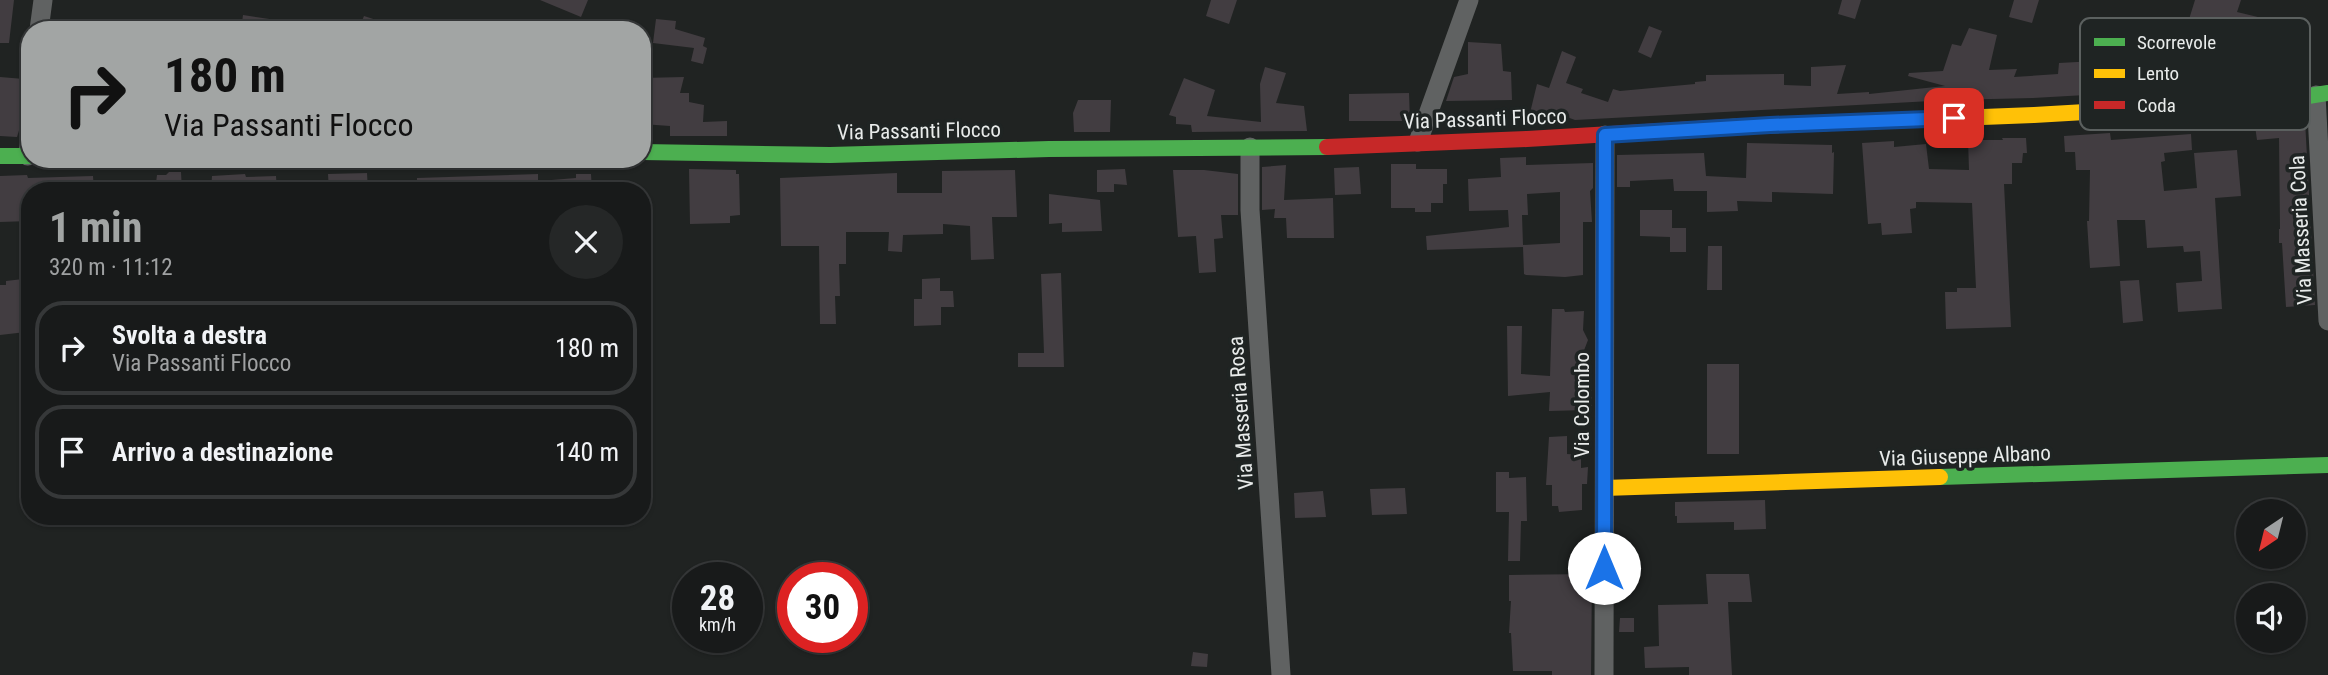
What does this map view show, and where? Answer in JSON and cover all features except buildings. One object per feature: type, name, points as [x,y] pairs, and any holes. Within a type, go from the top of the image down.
[{"type":"main road","name":"Via Passanti Flocco","points":[[651,152],[830,155],[1291,148],[2080,112]]},
{"type":"main road","points":[[0,156],[21,156]]},
{"type":"main road","name":"Via Giuseppe Albano","points":[[1604,488],[2328,465]]},
{"type":"street","points":[[40,21],[43,0]]},
{"type":"street","points":[[1418,142],[1469,0]]},
{"type":"street","name":"Via Masseria Cola","points":[[2322,94],[2328,321]]},
{"type":"street","name":"Via Colombo","points":[[1604,675],[1605,135]]},
{"type":"street","name":"Via Masseria Rosa","points":[[1250,147],[1250,210],[1281,675]]},
{"type":"traffic: fast","points":[[2310,96],[2328,93]]},
{"type":"traffic: fast","points":[[651,152],[830,155],[1049,149],[1327,147]]},
{"type":"traffic: fast","points":[[0,156],[21,156]]},
{"type":"traffic: fast","points":[[1940,477],[2328,465]]},
{"type":"traffic: slow","points":[[1729,127],[2080,112]]},
{"type":"traffic: slow","points":[[1604,488],[1940,477]]},
{"type":"traffic: jam","points":[[1327,147],[1729,127]]},
{"type":"route","points":[[1604,568],[1605,135],[1954,118]]}]
